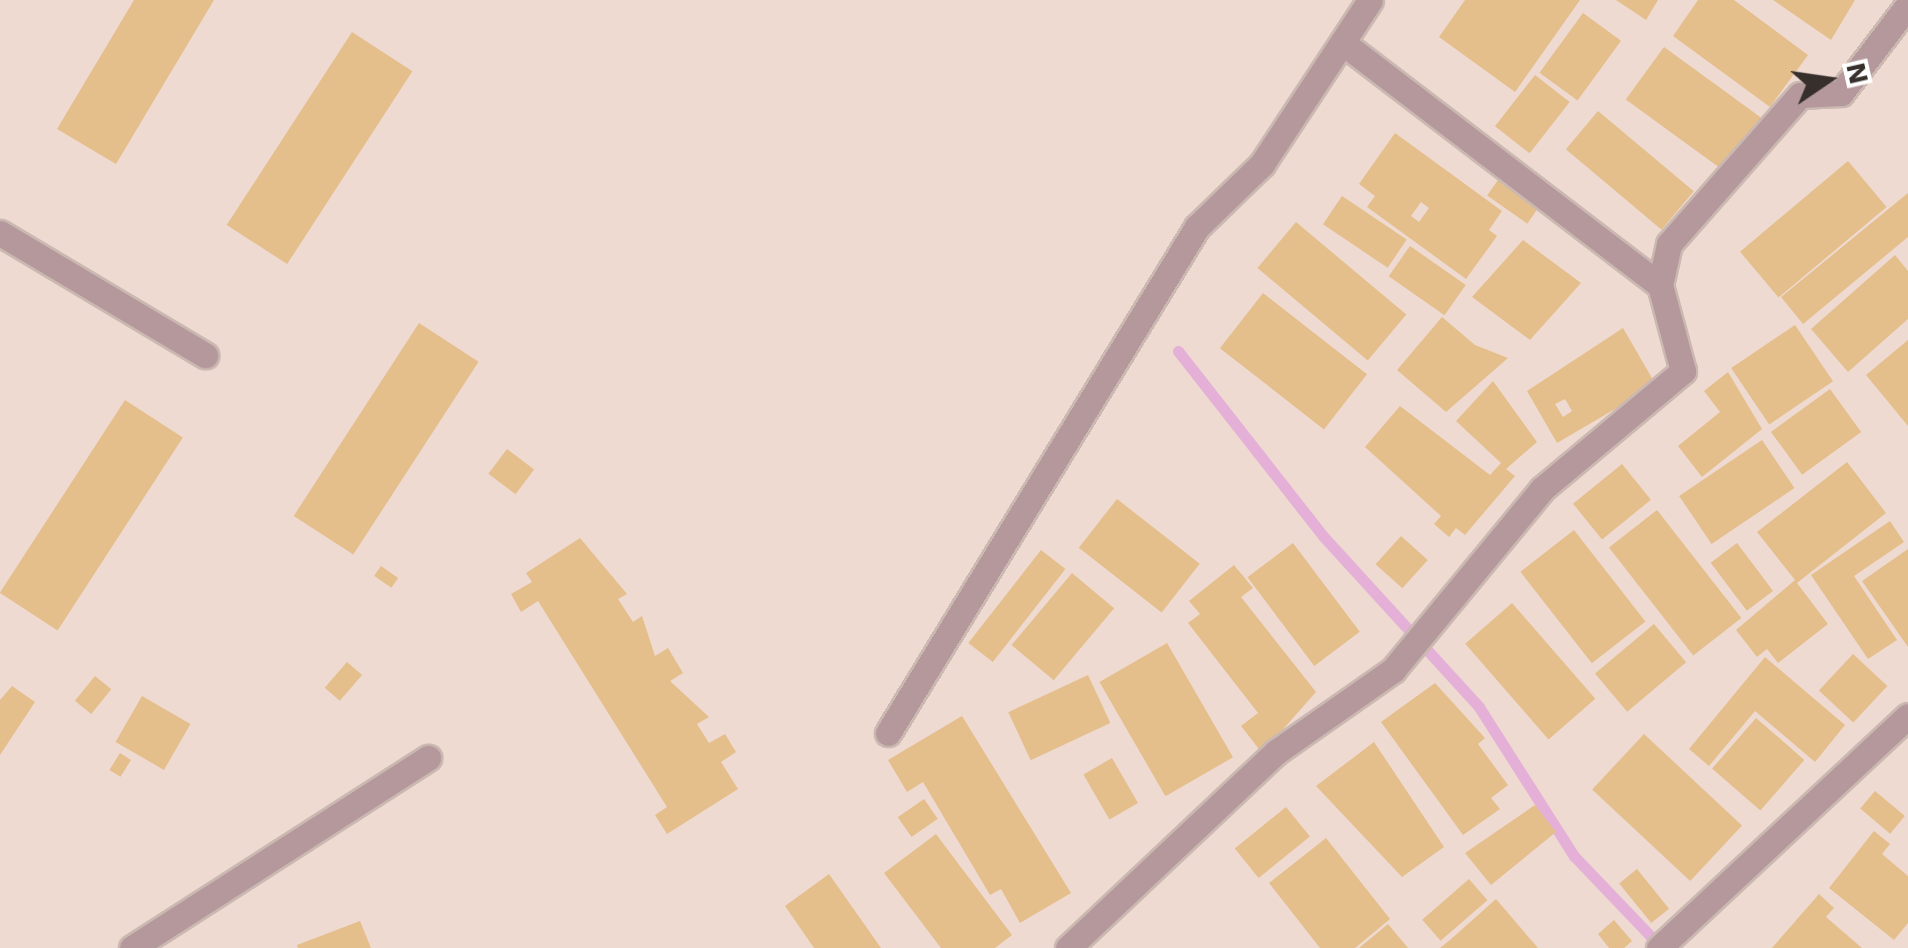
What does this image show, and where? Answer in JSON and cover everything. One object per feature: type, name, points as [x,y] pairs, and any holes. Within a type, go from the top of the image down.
[{"type":"street","points":[[888,733],[1197,228],[1262,164],[1370,0]]},
{"type":"street","points":[[1068,948],[1263,764],[1393,670],[1542,489],[1684,371],[1660,286],[1670,244],[1800,95],[1842,93],[1908,4]]},
{"type":"street","points":[[1343,43],[1660,286]]},
{"type":"street","points":[[0,234],[205,355]]},
{"type":"street","points":[[1660,948],[1908,716]]},
{"type":"street","points":[[132,948],[428,758]]},
{"type":"building","points":[[134,0],[214,0],[116,164],[57,129]]},
{"type":"building","points":[[1465,0],[1580,0],[1515,92],[1439,37]]},
{"type":"building","points":[[1616,0],[1658,0],[1646,20]]},
{"type":"building","points":[[1698,0],[1734,0],[1808,55],[1770,107],[1673,36]]},
{"type":"building","points":[[1773,0],[1855,0],[1831,40]]},
{"type":"building","points":[[1583,13],[1621,41],[1578,100],[1540,73]]},
{"type":"building","points":[[352,32],[412,71],[287,264],[227,225]]},
{"type":"building","points":[[1664,47],[1767,122],[1729,174],[1626,100]]},
{"type":"building","points":[[1535,75],[1570,102],[1530,153],[1495,126]]},
{"type":"building","points":[[1598,111],[1694,191],[1662,230],[1566,149]]},
{"type":"building","points":[[1395,133],[1502,211],[1489,230],[1497,236],[1466,279],[1367,207],[1375,196],[1359,184]],"holes":[[[1421,202],[1429,208],[1419,222],[1411,216]]]},
{"type":"building","points":[[1848,161],[1887,207],[1779,298],[1740,252]]},
{"type":"building","points":[[1498,180],[1538,208],[1527,224],[1487,196]]},
{"type":"building","points":[[1908,193],[1908,237],[1803,324],[1781,297]]},
{"type":"building","points":[[1342,196],[1407,240],[1388,268],[1323,224]]},
{"type":"building","points":[[1296,222],[1406,315],[1368,361],[1257,268]]},
{"type":"building","points":[[1523,240],[1581,283],[1530,340],[1472,297]]},
{"type":"building","points":[[1410,246],[1466,285],[1444,315],[1389,276]]},
{"type":"building","points":[[1895,255],[1908,271],[1908,319],[1848,372],[1811,329]]},
{"type":"building","points":[[1263,293],[1367,374],[1324,429],[1220,348]]},
{"type":"building","points":[[1442,317],[1475,345],[1508,358],[1446,412],[1397,370]]},
{"type":"building","points":[[419,323],[479,362],[353,555],[294,516]]},
{"type":"building","points":[[1795,325],[1833,381],[1769,424],[1731,368]]},
{"type":"building","points":[[1623,328],[1656,385],[1557,443],[1527,391]],"holes":[[[1565,399],[1572,411],[1563,417],[1555,404]]]},
{"type":"building","points":[[1908,340],[1908,426],[1866,375]]},
{"type":"building","points":[[1728,372],[1762,429],[1702,477],[1678,446],[1720,412],[1704,391]]},
{"type":"building","points":[[1493,381],[1537,442],[1506,469],[1515,476],[1465,535],[1456,528],[1449,537],[1434,524],[1441,516],[1365,447],[1400,406],[1490,475],[1501,463],[1456,421]]},
{"type":"building","points":[[1830,389],[1861,432],[1802,475],[1771,432]]},
{"type":"building","points":[[125,400],[183,438],[58,630],[0,592]]},
{"type":"building","points":[[1762,440],[1794,488],[1712,544],[1679,496]]},
{"type":"building","points":[[507,449],[534,469],[515,494],[488,474]]},
{"type":"building","points":[[1847,462],[1886,513],[1797,583],[1828,624],[1778,663],[1767,649],[1757,657],[1736,630],[1795,580],[1757,532]]},
{"type":"building","points":[[1622,464],[1651,500],[1602,539],[1573,504]]},
{"type":"building","points":[[1117,499],[1200,564],[1162,613],[1079,548]]},
{"type":"building","points":[[1657,510],[1741,618],[1693,656],[1609,548]]},
{"type":"building","points":[[1890,521],[1904,542],[1854,576],[1897,640],[1868,659],[1811,575]]},
{"type":"building","points":[[1574,530],[1645,621],[1592,663],[1520,572]]},
{"type":"building","points":[[1401,536],[1428,560],[1402,588],[1376,564]]},
{"type":"building","points":[[580,538],[627,594],[618,599],[633,622],[642,616],[655,656],[668,648],[683,673],[670,681],[709,717],[697,724],[709,743],[725,734],[736,752],[721,762],[738,789],[667,834],[655,815],[667,807],[538,601],[521,612],[511,594],[532,582],[526,573]]},
{"type":"building","points":[[1293,543],[1360,632],[1314,666],[1247,577]]},
{"type":"building","points":[[1737,543],[1773,591],[1747,611],[1711,563]]},
{"type":"building","points":[[1908,549],[1908,647],[1862,581]]},
{"type":"building","points":[[1041,550],[1065,569],[993,662],[968,643]]},
{"type":"building","points":[[1234,565],[1253,588],[1241,597],[1316,692],[1262,753],[1241,726],[1258,713],[1188,623],[1200,614],[1189,601]]},
{"type":"building","points":[[381,566],[398,578],[391,588],[374,576]]},
{"type":"building","points":[[1072,573],[1114,608],[1054,680],[1012,645]]},
{"type":"building","points":[[1512,603],[1595,699],[1549,740],[1465,644]]},
{"type":"building","points":[[1654,624],[1686,662],[1627,712],[1595,673]]},
{"type":"building","points":[[1167,643],[1233,757],[1165,796],[1099,682]]},
{"type":"building","points":[[1853,654],[1887,686],[1853,723],[1819,691]]},
{"type":"building","points":[[1765,657],[1845,725],[1815,762],[1755,711],[1709,766],[1689,749]]},
{"type":"building","points":[[347,662],[362,675],[340,701],[325,688]]},
{"type":"building","points":[[1088,675],[1110,723],[1031,760],[1008,712]]},
{"type":"building","points":[[95,676],[111,689],[91,714],[75,701]]},
{"type":"building","points":[[1435,683],[1485,738],[1478,744],[1508,785],[1491,798],[1500,809],[1463,835],[1381,722]]},
{"type":"building","points":[[12,686],[35,702],[0,755],[0,700]]},
{"type":"building","points":[[142,696],[190,724],[164,770],[116,742]]},
{"type":"building","points":[[962,716],[1071,893],[1020,923],[1001,889],[990,895],[923,782],[907,792],[888,760]]},
{"type":"building","points":[[1756,718],[1804,760],[1760,811],[1712,769]]},
{"type":"building","points":[[1644,734],[1742,825],[1690,881],[1592,790]]},
{"type":"building","points":[[1374,742],[1444,847],[1402,877],[1316,786]]},
{"type":"building","points":[[120,753],[131,760],[120,777],[109,770]]},
{"type":"building","points":[[1112,758],[1138,803],[1109,820],[1083,774]]},
{"type":"building","points":[[1875,791],[1905,816],[1890,834],[1860,809]]},
{"type":"building","points":[[924,799],[938,819],[912,837],[898,817]]},
{"type":"building","points":[[1535,805],[1556,832],[1491,885],[1465,853]]},
{"type":"building","points":[[1286,807],[1310,837],[1259,878],[1235,849]]},
{"type":"building","points":[[1874,831],[1890,844],[1882,854],[1908,876],[1908,923],[1894,940],[1829,888]]},
{"type":"building","points":[[936,834],[1012,935],[995,948],[941,948],[884,873]]},
{"type":"building","points":[[1326,838],[1390,919],[1355,948],[1320,948],[1269,883]]},
{"type":"building","points":[[1637,869],[1669,909],[1651,923],[1619,883]]},
{"type":"building","points":[[829,874],[881,948],[814,948],[785,906]]},
{"type":"building","points":[[1469,879],[1487,900],[1441,941],[1422,920]]},
{"type":"building","points":[[1819,894],[1834,908],[1826,917],[1862,948],[1772,948]]},
{"type":"building","points":[[1496,899],[1538,948],[1440,948],[1450,940]]},
{"type":"building","points":[[1614,920],[1632,941],[1624,948],[1609,948],[1598,934]]},
{"type":"building","points":[[360,921],[371,948],[298,948],[297,945]]},
{"type":"building","points":[[1388,924],[1408,948],[1359,948]]},
{"type":"waterway","points":[[1178,351],[1323,536],[1479,707],[1574,856],[1662,948]]}]
